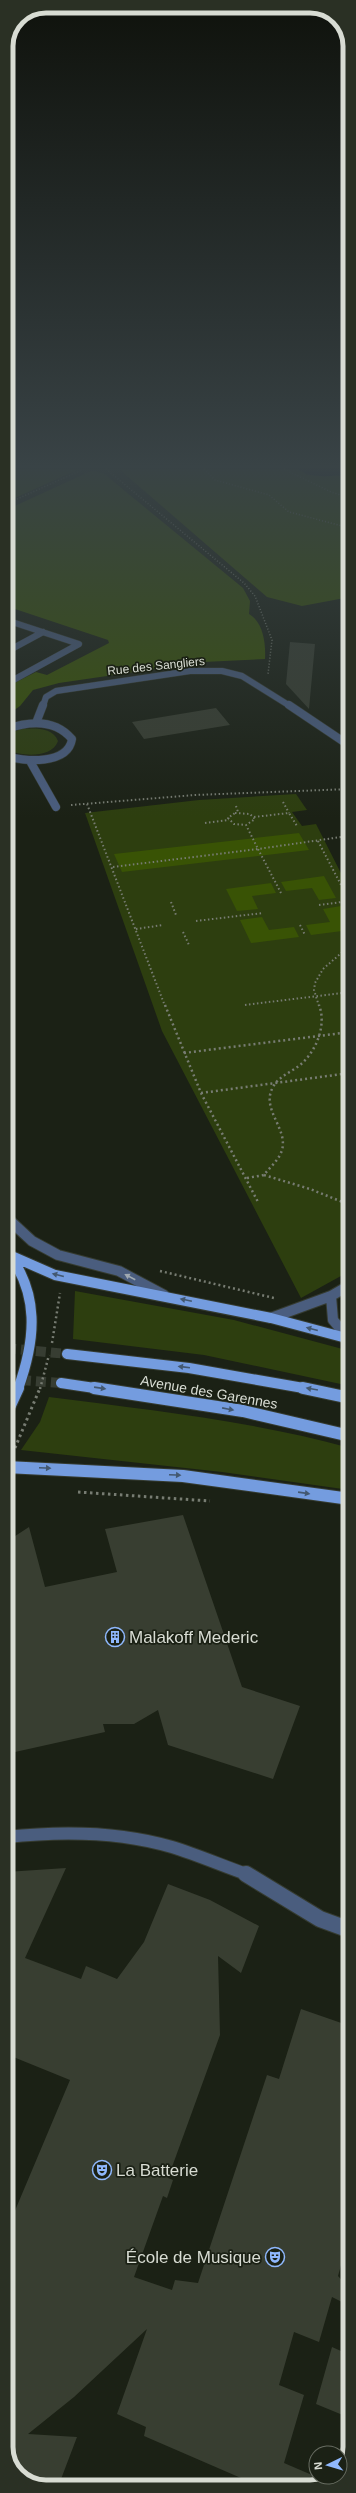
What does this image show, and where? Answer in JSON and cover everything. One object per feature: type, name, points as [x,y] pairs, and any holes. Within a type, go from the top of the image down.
[{"type":"main road","points":[[13,1255],[55,1275],[164,1295],[271,1318],[343,1337]]},
{"type":"main road","points":[[13,1260],[29,1291],[33,1331],[17,1394],[13,1401]]},
{"type":"main road","name":"Avenue des Garennes","points":[[67,1354],[189,1368],[328,1392],[343,1396]]},
{"type":"main road","name":"Avenue des Garennes","points":[[61,1383],[196,1402],[325,1428],[343,1434]]},
{"type":"main road","points":[[13,1467],[183,1476],[343,1498]]},
{"type":"street","points":[[13,622],[79,644],[13,680]]},
{"type":"street","points":[[13,648],[43,632]]},
{"type":"street","name":"Rue des Sangliers","points":[[36,723],[46,697],[69,688],[190,671],[222,672],[242,676],[261,686],[343,741]]},
{"type":"street","points":[[13,728],[36,723],[49,724],[68,732],[72,738],[71,745],[56,756],[30,760],[13,757]]},
{"type":"street","points":[[30,760],[56,807]]},
{"type":"street","points":[[13,1224],[32,1242],[58,1255],[119,1271],[164,1295]]},
{"type":"street","points":[[271,1318],[331,1296],[343,1289]]},
{"type":"street","points":[[331,1296],[330,1309],[334,1324],[343,1333]]},
{"type":"street","points":[[13,1836],[56,1832],[124,1837],[171,1847],[249,1875],[320,1919],[343,1927]]},
{"type":"path","points":[[246,585],[255,596],[259,611],[272,640],[268,674],[261,686]]},
{"type":"path","points":[[56,807],[195,795],[343,789]]},
{"type":"path","points":[[283,802],[297,826]]},
{"type":"path","points":[[87,804],[113,867],[183,1053],[201,1093],[258,1202]]},
{"type":"path","points":[[236,806],[238,812]]},
{"type":"path","points":[[229,820],[231,814],[238,812],[246,812],[254,817],[289,813]]},
{"type":"path","points":[[205,823],[229,820],[234,824],[246,825],[252,823],[254,817]]},
{"type":"path","points":[[246,825],[281,893]]},
{"type":"path","points":[[113,867],[341,837]]},
{"type":"path","points":[[318,841],[343,890]]},
{"type":"path","points":[[171,902],[176,915]]},
{"type":"path","points":[[319,905],[343,903]]},
{"type":"path","points":[[196,921],[263,913]]},
{"type":"path","points":[[136,929],[163,925]]},
{"type":"path","points":[[300,925],[305,935]]},
{"type":"path","points":[[183,932],[189,945]]},
{"type":"path","points":[[264,1174],[283,1149],[269,1103],[274,1083],[306,1059],[319,1036],[324,1023],[324,1014],[315,996],[315,988],[326,964],[343,951]]},
{"type":"path","points":[[245,1005],[343,993]]},
{"type":"path","points":[[183,1053],[343,1033]]},
{"type":"path","points":[[201,1093],[343,1074]]},
{"type":"path","points":[[246,1178],[264,1174],[310,1189],[343,1202]]},
{"type":"path","points":[[158,1271],[280,1299]]},
{"type":"path","points":[[51,1346],[55,1332]]},
{"type":"path","points":[[13,1453],[38,1395],[49,1353]]},
{"type":"path","points":[[75,1491],[215,1501]]},
{"type":"green space","points":[[13,585],[240,585],[243,588],[250,601],[249,614],[258,622],[263,634],[265,659],[203,662],[59,683],[33,690],[20,706],[13,711],[13,684],[36,672],[47,675],[109,643],[108,640],[13,608]]},
{"type":"green space","points":[[254,585],[343,585],[343,598],[302,606],[267,597]]},
{"type":"green space","points":[[21,729],[42,729],[56,736],[58,741],[55,747],[49,751],[27,755],[20,754],[13,752],[13,732]]},
{"type":"green space","points":[[296,794],[307,810],[292,812],[302,826],[316,824],[343,877],[343,1275],[301,1298],[162,1031],[85,813],[199,800]]},
{"type":"green space","points":[[299,833],[309,850],[122,872],[114,854]]},
{"type":"green space","points":[[324,876],[336,898],[319,900],[312,888],[286,891],[281,882]]},
{"type":"green space","points":[[271,883],[276,893],[252,896],[258,909],[237,911],[226,889]]},
{"type":"green space","points":[[341,906],[343,909],[343,931],[311,935],[306,925],[330,922],[323,909]]},
{"type":"green space","points":[[262,917],[269,930],[294,927],[299,937],[251,943],[240,920]]},
{"type":"green space","points":[[75,1291],[234,1320],[343,1349],[343,1385],[204,1355],[73,1339]]},
{"type":"green space","points":[[13,1309],[15,1326],[13,1326]]},
{"type":"green space","points":[[49,1397],[201,1417],[276,1430],[343,1446],[343,1489],[222,1472],[21,1450],[40,1422]]},
{"type":"building","points":[[290,642],[315,644],[309,709],[286,684]]},
{"type":"building","points":[[216,708],[230,725],[144,739],[132,722]]},
{"type":"building","name":"Malakoff Mederic","points":[[183,1515],[242,1687],[300,1706],[273,1779],[168,1745],[158,1710],[134,1724],[103,1724],[105,1732],[13,1752],[13,1537],[29,1527],[45,1587],[117,1572],[105,1529]]},
{"type":"building","points":[[66,1868],[25,1958],[81,1979],[86,1966],[117,1979],[144,1942],[168,1884],[210,1900],[259,1926],[241,1973],[218,1956],[220,2035],[168,2178],[173,2180],[167,2198],[163,2196],[134,2277],[172,2290],[175,2280],[198,2283],[267,2075],[279,2079],[301,2009],[343,2024],[343,2258],[338,2276],[343,2282],[343,2302],[332,2297],[319,2342],[294,2332],[279,2385],[304,2395],[284,2463],[308,2473],[308,2480],[246,2480],[144,2436],[146,2427],[117,2414],[147,2329],[74,2397],[28,2434],[77,2437],[61,2480],[37,2479],[29,2476],[17,2464],[13,2451],[13,2215],[70,2080],[13,2057],[13,1872]]},
{"type":"building","points":[[332,2347],[343,2352],[343,2415],[316,2404]]},
{"type":"tunnel","points":[[13,1349],[67,1354]]},
{"type":"tunnel","points":[[13,1380],[61,1383]]},
{"type":"place","name":"Malakoff Mederic","points":[[115,1637]]},
{"type":"place","name":"La Batterie","points":[[102,2170]]},
{"type":"place","name":"École de Musique","points":[[275,2257]]}]
